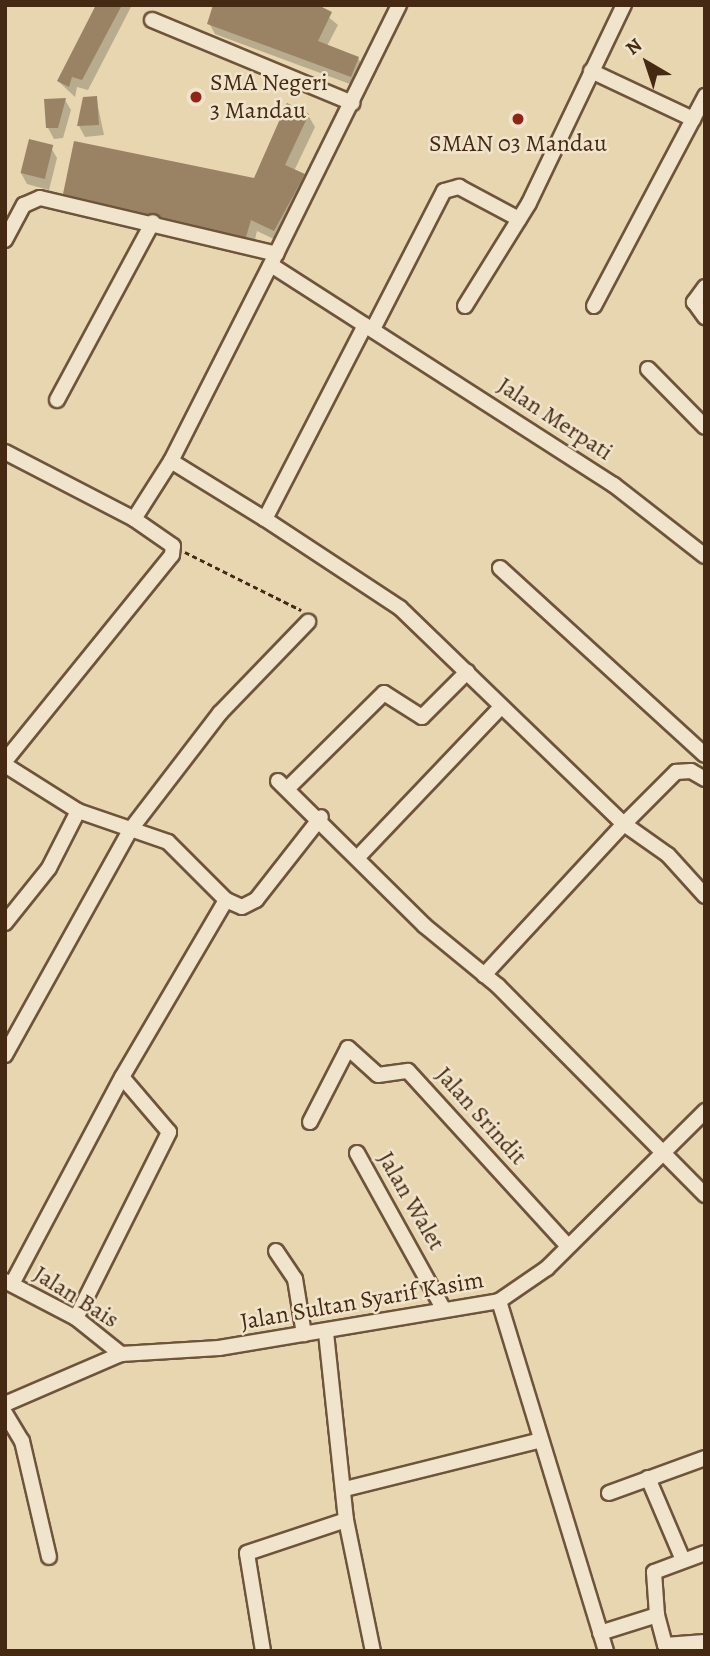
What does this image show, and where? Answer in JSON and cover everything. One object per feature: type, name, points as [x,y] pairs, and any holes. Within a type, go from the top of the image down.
[{"type":"street","points":[[134,519],[171,461],[399,5]]},
{"type":"street","points":[[465,306],[519,219],[624,5]]},
{"type":"street","points":[[152,20],[352,103]]},
{"type":"street","points":[[591,71],[692,119]]},
{"type":"street","points":[[594,306],[705,96]]},
{"type":"street","points":[[265,519],[444,191],[459,187],[519,219]]},
{"type":"street","name":"Jalan Merpati","points":[[5,240],[32,199],[153,222],[273,259],[369,327],[628,495],[705,556]]},
{"type":"street","points":[[57,400],[153,222]]},
{"type":"street","points":[[705,287],[694,302],[705,317]]},
{"type":"street","points":[[648,369],[705,427]]},
{"type":"street","points":[[5,452],[134,519],[173,546],[166,567],[5,763],[78,811],[168,842],[226,900],[242,907],[257,900],[321,817]]},
{"type":"street","points":[[171,461],[400,608],[624,824],[668,855],[705,896]]},
{"type":"street","points":[[500,568],[705,755]]},
{"type":"street","points":[[5,1055],[131,829],[220,713],[308,622]]},
{"type":"street","points":[[467,672],[422,718],[384,693],[283,784],[360,855],[425,926],[484,975],[665,1149],[705,1195]]},
{"type":"street","points":[[360,855],[501,707]]},
{"type":"street","points":[[484,975],[676,772],[701,775]]},
{"type":"street","points":[[5,923],[49,868],[78,811]]},
{"type":"street","points":[[8,1283],[122,1077],[226,900]]},
{"type":"street","name":"Jalan Srindit","points":[[310,1122],[348,1048],[378,1075],[408,1071],[568,1246]]},
{"type":"street","points":[[76,1318],[169,1132],[122,1077]]},
{"type":"street","name":"Jalan Sultan Syarif Kasim","points":[[5,1404],[121,1354],[219,1348],[499,1301],[568,1246],[705,1111]]},
{"type":"street","name":"Jalan Walet","points":[[357,1153],[444,1310]]},
{"type":"street","points":[[276,1251],[295,1279],[304,1334]]},
{"type":"street","name":"Jalan Bais","points":[[8,1283],[76,1318],[121,1354]]},
{"type":"street","points":[[499,1301],[606,1651]]},
{"type":"street","points":[[326,1332],[345,1489],[346,1520],[373,1651]]},
{"type":"street","points":[[5,1413],[22,1441],[49,1557]]},
{"type":"street","points":[[345,1489],[541,1440]]},
{"type":"street","points":[[610,1493],[705,1458]]},
{"type":"street","points":[[648,1478],[683,1560]]},
{"type":"street","points":[[263,1651],[247,1553],[346,1520]]},
{"type":"street","points":[[705,1553],[654,1572],[657,1615],[666,1645],[705,1642]]},
{"type":"street","points":[[600,1633],[657,1615]]},
{"type":"path","points":[[173,546],[299,608],[308,622]]},
{"type":"building","points":[[96,5],[122,5],[82,80],[72,77],[69,87],[57,81]]},
{"type":"building","points":[[213,5],[318,5],[332,12],[318,41],[359,57],[351,77],[207,24]]},
{"type":"building","points":[[97,96],[99,125],[77,126],[83,97]]},
{"type":"building","points":[[66,98],[58,128],[46,128],[44,99]]},
{"type":"building","points":[[287,103],[309,114],[285,165],[305,174],[274,231],[251,220],[246,237],[63,194],[74,141],[254,178]]},
{"type":"building","points":[[29,139],[53,145],[45,179],[21,173]]},
{"type":"place","name":"SMA Negeri 3 Mandau","points":[[196,97]]},
{"type":"place","name":"SMAN 03 Mandau","points":[[518,119]]}]
